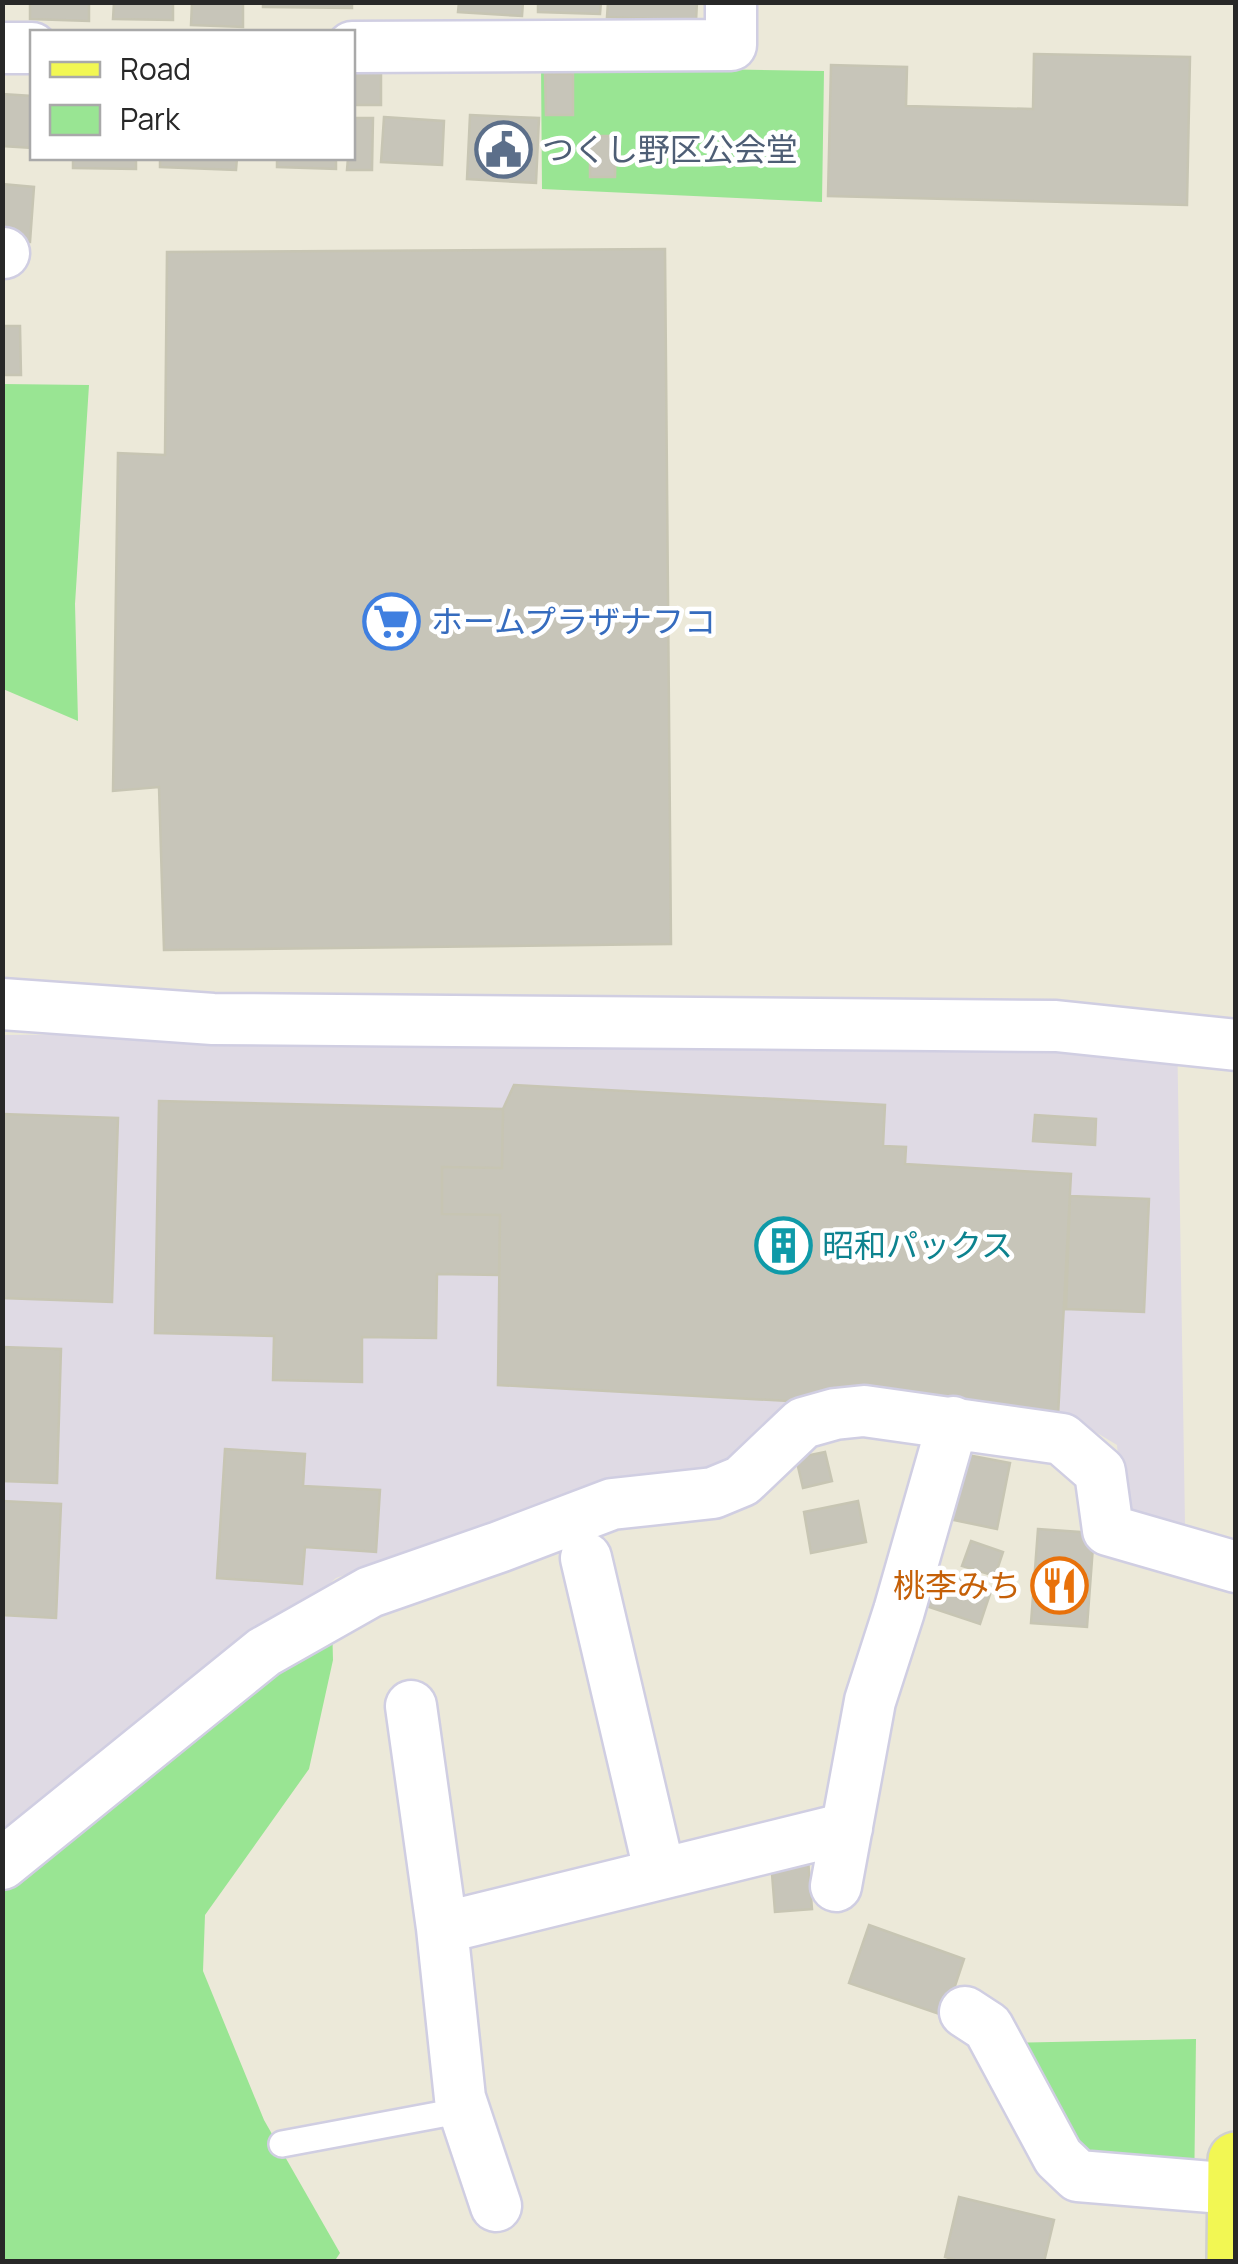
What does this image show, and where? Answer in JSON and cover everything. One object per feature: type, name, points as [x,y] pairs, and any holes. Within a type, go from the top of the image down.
[{"type":"main road","points":[[1234,2262],[1236,2160]]},
{"type":"street","points":[[355,46],[731,45],[731,2]]},
{"type":"street","points":[[2,48],[30,48]]},
{"type":"street","points":[[2,1004],[213,1020],[1056,1026],[1236,1045]]},
{"type":"street","points":[[2,1864],[264,1652],[370,1592],[612,1504],[713,1493],[742,1481],[803,1423],[835,1414],[864,1411],[1062,1440],[1100,1472],[1108,1530],[1236,1567]]},
{"type":"street","points":[[836,1886],[870,1701],[953,1422]]},
{"type":"street","points":[[586,1558],[660,1874]]},
{"type":"street","points":[[411,1706],[442,1928],[460,2098],[496,2206]]},
{"type":"street","points":[[442,1928],[846,1828]]},
{"type":"street","points":[[965,2012],[988,2027],[1058,2157],[1078,2176],[1235,2189]]},
{"type":"street","points":[[1062,2195],[1067,2192],[1235,2220]]},
{"type":"lane","points":[[282,2144],[464,2110]]},
{"type":"shaded area","points":[[1177,1026],[1185,1525],[1123,1510],[1117,1445],[1076,1420],[864,1411],[751,1472],[589,1488],[336,1578],[3,1868],[3,1035]]},
{"type":"green space","points":[[541,66],[824,71],[822,202],[542,189]]},
{"type":"green space","points":[[3,384],[89,385],[75,604],[78,721],[3,689]]},
{"type":"green space","points":[[332,1623],[333,1660],[309,1769],[205,1915],[203,1971],[264,2120],[340,2253],[334,2262],[3,2262],[3,1864]]},
{"type":"green space","points":[[1196,2039],[1194,2198],[1090,2174],[1009,2043]]},
{"type":"building","points":[[30,2],[89,2],[89,21],[30,19]]},
{"type":"building","points":[[114,2],[173,2],[173,20],[113,19]]},
{"type":"building","points":[[192,2],[243,2],[243,27],[191,25]]},
{"type":"building","points":[[263,2],[352,2],[352,8],[263,7]]},
{"type":"building","points":[[459,2],[523,2],[522,16],[458,12]]},
{"type":"building","points":[[538,2],[601,2],[600,14],[538,12]]},
{"type":"building","points":[[608,2],[697,2],[696,21],[607,17]]},
{"type":"building","points":[[1034,54],[1190,57],[1187,205],[828,196],[831,65],[907,67],[906,106],[1033,109]]},
{"type":"building","points":[[355,70],[381,70],[381,105],[355,105]]},
{"type":"building","points":[[545,74],[573,74],[573,115],[546,115]]},
{"type":"building","points":[[2,94],[30,96],[30,148],[2,146]]},
{"type":"building","name":"つくし野区公会堂","points":[[470,115],[539,118],[536,183],[467,179]]},
{"type":"building","points":[[384,117],[444,121],[442,165],[381,162]]},
{"type":"building","points":[[355,118],[373,118],[372,170],[347,170],[348,160],[355,160]]},
{"type":"building","points":[[590,136],[616,136],[615,177],[590,177]]},
{"type":"building","points":[[73,160],[136,160],[136,169],[73,168]]},
{"type":"building","points":[[160,160],[237,160],[236,170],[160,167]]},
{"type":"building","points":[[277,160],[336,160],[336,169],[277,167]]},
{"type":"building","points":[[2,184],[34,187],[30,242],[2,240]]},
{"type":"building","name":"ホームプラザナフコ","points":[[665,249],[671,944],[164,950],[159,787],[113,791],[118,453],[165,455],[167,252]]},
{"type":"building","points":[[2,326],[20,326],[21,375],[2,375]]},
{"type":"building","name":"昭和パックス","points":[[514,1085],[885,1105],[883,1146],[906,1147],[905,1164],[1071,1174],[1058,1416],[498,1385],[500,1215],[442,1214],[442,1167],[502,1168],[503,1109]]},
{"type":"building","points":[[159,1101],[503,1109],[502,1168],[442,1167],[442,1214],[500,1215],[499,1275],[437,1274],[436,1338],[362,1337],[362,1382],[273,1380],[274,1336],[155,1333]]},
{"type":"building","points":[[2,1114],[118,1118],[112,1302],[2,1298]]},
{"type":"building","points":[[1035,1115],[1096,1119],[1095,1145],[1033,1141]]},
{"type":"building","points":[[1070,1196],[1149,1199],[1144,1312],[1066,1309]]},
{"type":"building","points":[[2,1347],[61,1349],[57,1483],[2,1481]]},
{"type":"building","points":[[225,1449],[305,1454],[303,1486],[380,1490],[376,1552],[305,1547],[302,1584],[217,1578]]},
{"type":"building","points":[[825,1452],[832,1481],[803,1488],[796,1458]]},
{"type":"building","points":[[962,1454],[1010,1463],[997,1529],[949,1519]]},
{"type":"building","points":[[2,1501],[61,1504],[56,1618],[2,1615]]},
{"type":"building","points":[[858,1501],[866,1542],[811,1553],[804,1512]]},
{"type":"building","points":[[1038,1529],[1094,1533],[1087,1627],[1031,1623]]},
{"type":"building","points":[[971,1541],[1003,1552],[995,1576],[962,1566]]},
{"type":"building","points":[[935,1569],[992,1588],[980,1624],[923,1605]]},
{"type":"building","points":[[808,1859],[812,1909],[775,1912],[771,1861]]},
{"type":"building","points":[[869,1925],[964,1959],[945,2016],[849,1983]]},
{"type":"building","points":[[959,2197],[1054,2220],[1044,2262],[962,2262],[945,2257]]},
{"type":"place","name":"つくし野区公会堂","points":[[503,149]]},
{"type":"place","name":"ホームプラザナフコ","points":[[392,621]]},
{"type":"place","name":"昭和パックス","points":[[783,1245]]},
{"type":"place","name":"桃李みち","points":[[1060,1585]]}]
